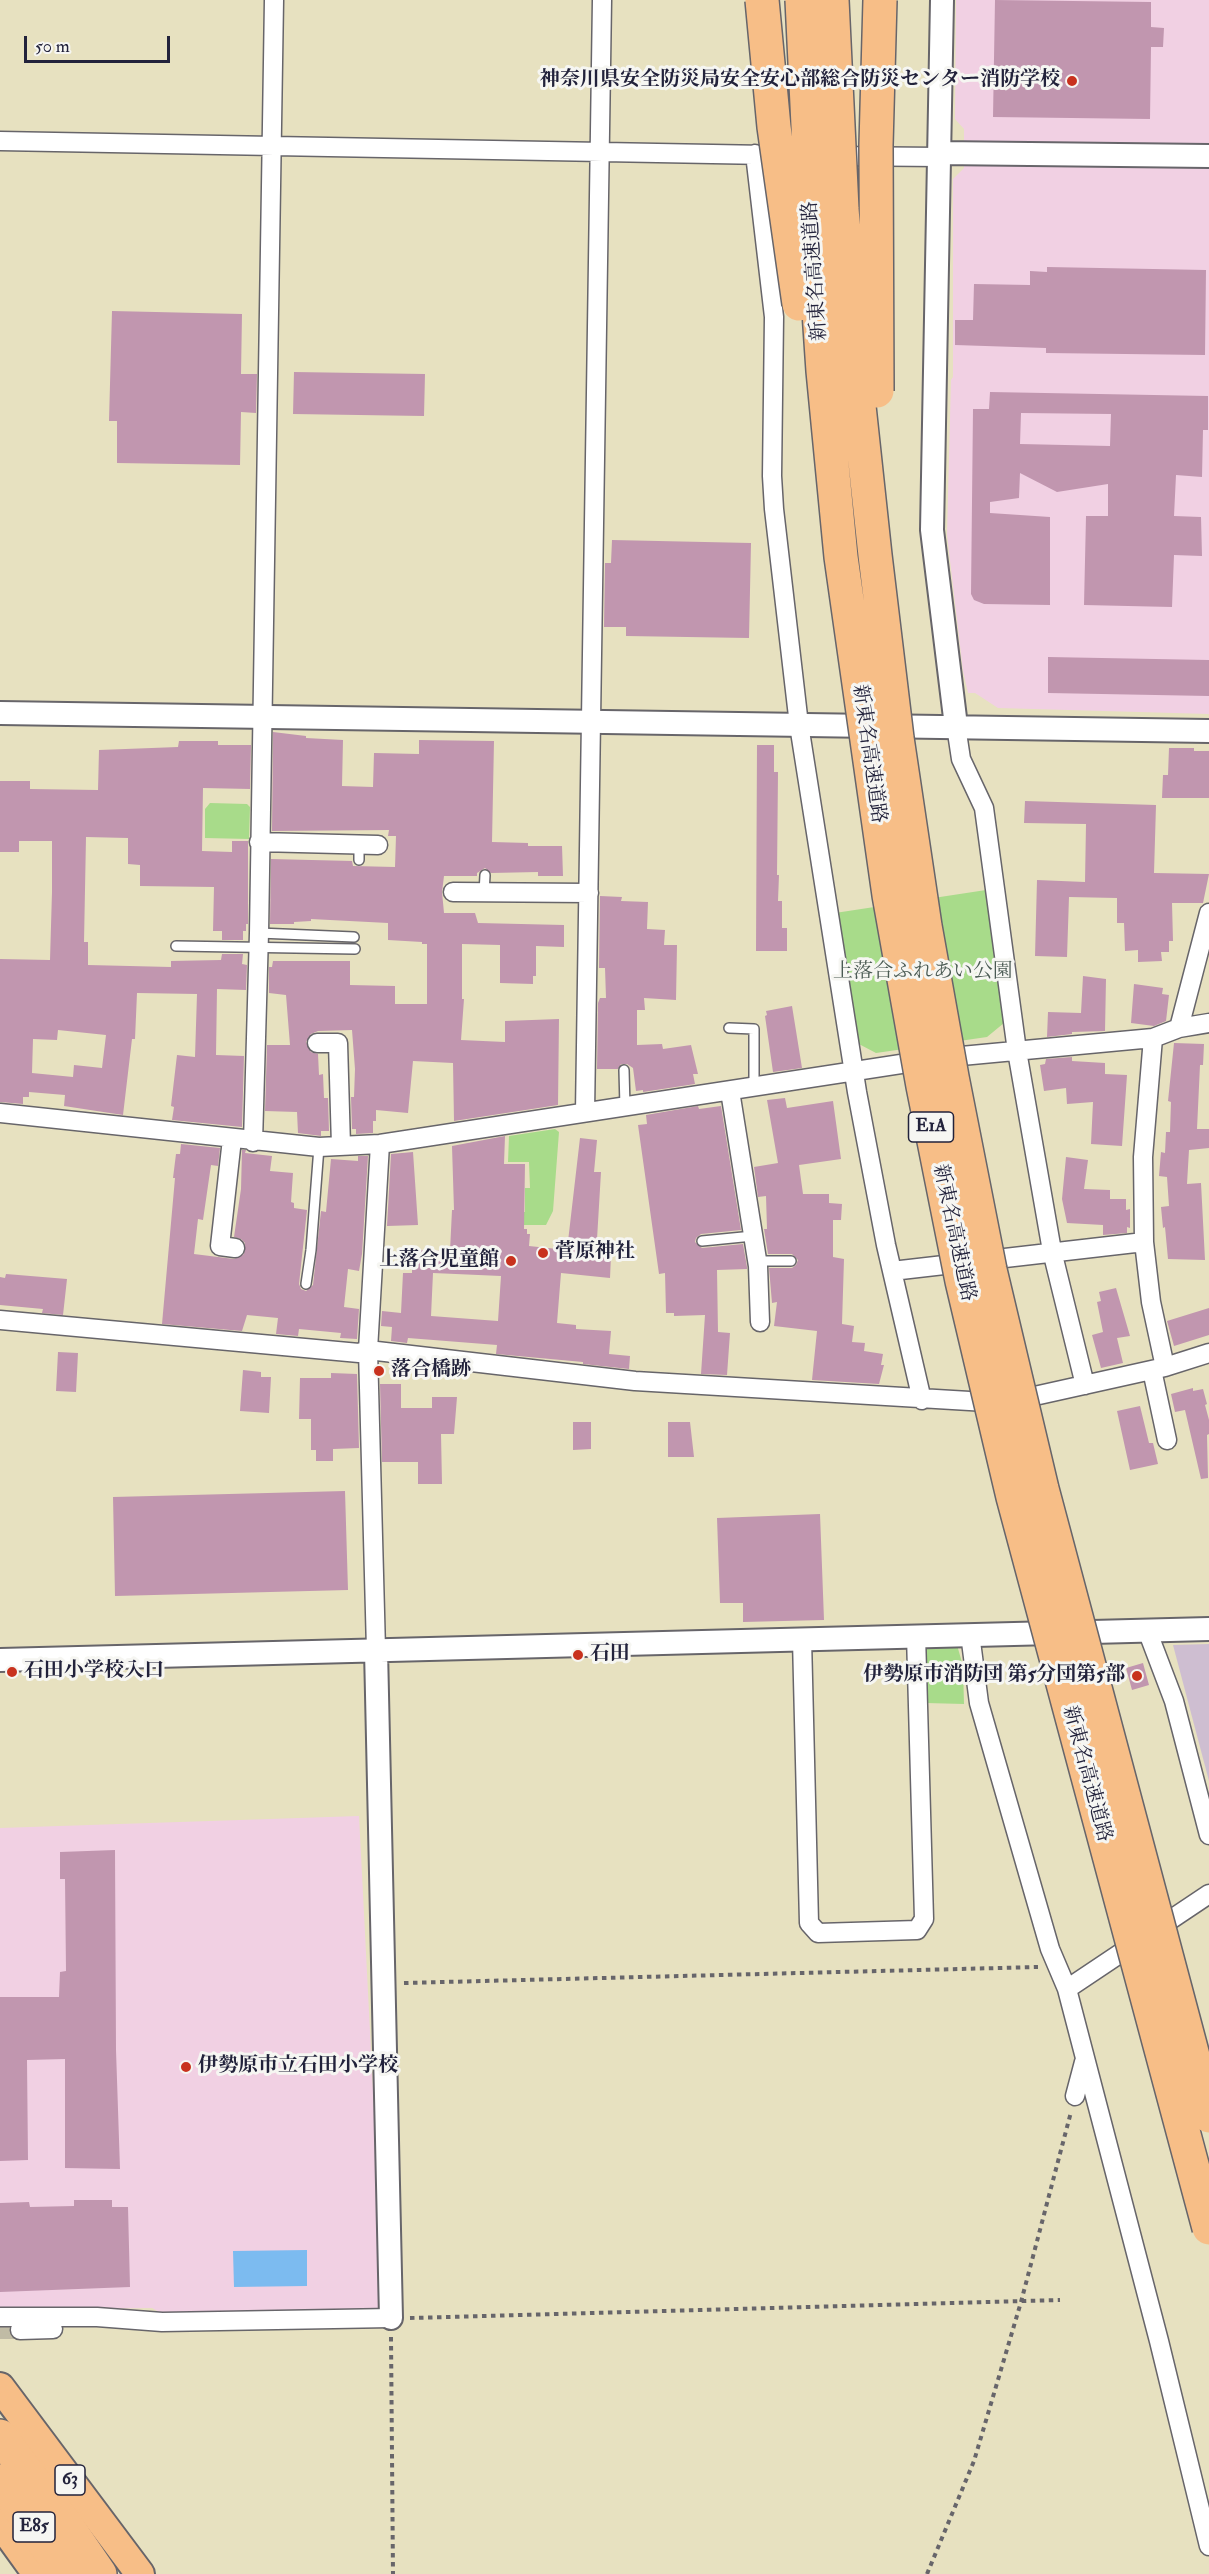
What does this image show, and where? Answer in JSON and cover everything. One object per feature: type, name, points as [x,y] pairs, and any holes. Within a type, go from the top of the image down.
[{"type":"highway","points":[[762,0],[786,226],[841,557]]},
{"type":"highway","name":"新東名高速道路","points":[[802,0],[812,209],[823,371],[841,557],[889,896],[962,1281],[1013,1497],[1209,2228]]},
{"type":"highway","name":"新東名高速道路","points":[[832,0],[842,209],[855,369],[896,727],[925,926],[990,1270],[1042,1489],[1209,2116]]},
{"type":"highway","points":[[880,0],[876,145],[877,401],[882,496],[897,652],[917,815],[925,926]]},
{"type":"highway","name":"E85","points":[[0,2436],[100,2574]]},
{"type":"highway","name":"E85","points":[[0,2481],[66,2574]]},
{"type":"main road","name":"63","points":[[0,2387],[140,2574]]},
{"type":"main road","points":[[0,2523],[37,2574]]},
{"type":"street","points":[[253,1142],[259,941],[274,0]]},
{"type":"street","points":[[585,1112],[602,0]]},
{"type":"street","points":[[942,0],[932,530],[961,759],[984,808],[1017,1051],[1052,1251],[1085,1385]]},
{"type":"street","points":[[0,141],[755,154],[1209,156]]},
{"type":"street","points":[[755,154],[774,317],[774,509],[799,725],[854,1073],[892,1271],[922,1400]]},
{"type":"street","points":[[0,713],[1209,731]]},
{"type":"street","points":[[259,842],[359,852],[378,845]]},
{"type":"street","points":[[453,892],[484,884],[589,893]]},
{"type":"street","points":[[1179,1028],[1209,913]]},
{"type":"street","points":[[0,1113],[253,1142],[319,1147],[380,1144],[940,1058],[1153,1038],[1179,1028],[1209,1023]]},
{"type":"street","points":[[1153,1038],[1143,1157],[1144,1242],[1158,1368],[1160,1433]]},
{"type":"street","points":[[317,1043],[345,1042],[341,1146]]},
{"type":"street","points":[[730,1091],[757,1261],[760,1322]]},
{"type":"street","points":[[220,1246],[232,1139]]},
{"type":"street","points":[[0,2317],[97,2317],[162,2322],[391,2318],[369,1350],[380,1144]]},
{"type":"street","points":[[892,1271],[1144,1242]]},
{"type":"street","points":[[0,1320],[359,1353],[369,1350],[635,1381],[922,1400],[1003,1403],[1158,1368],[1209,1353]]},
{"type":"street","points":[[0,1660],[1209,1629]]},
{"type":"street","points":[[1147,1630],[1174,1701],[1209,1836]]},
{"type":"street","points":[[970,1634],[979,1703],[1057,1966],[1067,1989],[1159,2341],[1209,2546]]},
{"type":"street","points":[[802,1639],[808,1923],[818,1933],[917,1930],[924,1919],[916,1635]]},
{"type":"street","points":[[1067,1989],[1209,1894]]},
{"type":"street","points":[[1075,2096],[1085,2060]]},
{"type":"street","points":[[20,2330],[91,2328],[97,2317]]},
{"type":"lane","points":[[176,946],[354,937]]},
{"type":"lane","points":[[259,941],[355,949]]},
{"type":"lane","points":[[729,1029],[754,1029],[754,1087]]},
{"type":"lane","points":[[624,1070],[625,1107]]},
{"type":"lane","points":[[306,1284],[319,1147]]},
{"type":"lane","points":[[702,1241],[753,1236]]},
{"type":"lane","points":[[757,1261],[791,1261]]},
{"type":"path","points":[[384,1983],[1057,1966]]},
{"type":"path","points":[[927,2574],[974,2461],[1021,2302],[1075,2096]]},
{"type":"path","points":[[393,2574],[391,2318],[1060,2300]]},
{"type":"shaded area","points":[[956,0],[1209,0],[1209,714],[998,708],[975,693],[968,693],[963,671],[947,535],[951,380],[953,377],[953,179],[964,168],[964,129],[955,119]]},
{"type":"shaded area","points":[[1209,1644],[1209,1781],[1173,1645]]},
{"type":"shaded area","name":"伊勢原市立石田小学校","points":[[359,1816],[384,2306],[378,2312],[170,2318],[152,2308],[0,2310],[0,1828]]},
{"type":"green space","points":[[210,803],[247,804],[250,807],[249,839],[205,838],[205,809]]},
{"type":"green space","name":"上落合ふれあい公園","points":[[986,890],[1004,1023],[987,1037],[876,1053],[857,1043],[835,913]]},
{"type":"green space","points":[[555,1129],[559,1132],[553,1211],[546,1225],[522,1225],[505,1212],[525,1212],[525,1188],[530,1188],[529,1162],[508,1162],[509,1136]]},
{"type":"green space","points":[[929,1644],[957,1645],[963,1666],[964,1704],[926,1703],[924,1650]]},
{"type":"water","points":[[307,2250],[307,2286],[234,2287],[233,2251]]},
{"type":"building","name":"神奈川県安全防災局安全安心部総合防災センター消防学校","points":[[995,0],[1151,2],[1151,27],[1164,28],[1163,47],[1151,47],[1150,119],[993,117]]},
{"type":"building","points":[[1047,267],[1206,270],[1205,355],[1046,353],[1046,348],[955,345],[955,320],[973,320],[974,284],[1030,285],[1030,271],[1047,272]]},
{"type":"building","points":[[112,311],[242,314],[241,374],[257,374],[256,413],[241,412],[240,465],[117,463],[117,421],[109,421]]},
{"type":"building","points":[[294,372],[425,374],[424,416],[293,414]]},
{"type":"building","points":[[990,392],[1208,396],[1208,430],[1203,430],[1202,477],[1176,475],[1174,516],[1201,517],[1202,556],[1174,555],[1172,607],[1084,605],[1086,516],[1108,516],[1108,484],[1057,492],[1020,473],[1019,498],[990,502],[990,513],[1050,517],[1050,605],[984,604],[974,600],[971,594],[973,409],[989,409]],"holes":[[[1021,413],[1111,414],[1110,446],[1020,444]]]},
{"type":"building","points":[[612,540],[751,543],[749,638],[626,636],[626,627],[604,627],[605,563],[611,563]]},
{"type":"building","points":[[1048,657],[1209,660],[1209,696],[1048,693]]},
{"type":"building","points":[[273,732],[306,736],[306,738],[343,740],[342,786],[373,787],[374,753],[419,754],[419,740],[494,741],[492,842],[528,843],[528,846],[562,846],[563,876],[538,876],[538,872],[491,873],[485,868],[477,873],[477,876],[444,876],[442,892],[444,913],[475,913],[478,923],[564,925],[564,947],[536,946],[536,976],[533,976],[533,984],[500,983],[500,945],[462,944],[462,999],[464,999],[461,1040],[505,1042],[505,1021],[559,1019],[558,1105],[454,1121],[453,1063],[413,1061],[408,1113],[376,1110],[373,1133],[356,1134],[356,1129],[352,1129],[351,1097],[354,1097],[355,1069],[352,1030],[318,1031],[311,1034],[306,1042],[311,1052],[318,1054],[319,1075],[323,1074],[324,1098],[328,1098],[329,1131],[321,1131],[321,1136],[298,1133],[297,1112],[265,1111],[267,1045],[290,1045],[286,995],[269,993],[269,967],[272,967],[273,961],[350,961],[350,985],[395,986],[395,1004],[427,1004],[427,944],[388,940],[388,923],[311,919],[311,921],[294,922],[294,924],[270,924],[271,859],[352,861],[353,866],[395,867],[396,836],[388,836],[389,830],[272,831]]},
{"type":"building","points":[[179,741],[218,741],[218,745],[251,745],[250,789],[203,788],[202,851],[232,852],[232,841],[248,841],[248,924],[246,924],[246,931],[243,931],[243,940],[222,940],[222,931],[213,931],[214,887],[140,886],[140,865],[128,864],[128,838],[86,837],[84,942],[88,942],[88,965],[171,967],[171,961],[221,960],[222,954],[243,954],[242,964],[247,965],[246,990],[217,989],[216,1055],[244,1056],[242,1127],[172,1120],[174,1107],[171,1106],[177,1055],[195,1057],[197,994],[137,993],[135,1039],[132,1039],[123,1115],[64,1106],[65,1095],[29,1092],[29,1097],[23,1097],[23,1104],[0,1102],[0,959],[50,960],[52,841],[19,841],[19,852],[0,852],[0,781],[30,781],[30,789],[98,790],[99,750],[178,747]],"holes":[[[58,1030],[106,1035],[102,1068],[74,1065],[73,1077],[32,1073],[33,1039],[57,1040]]]},
{"type":"building","points":[[757,745],[774,745],[774,772],[778,772],[778,901],[782,901],[782,928],[787,928],[787,951],[756,951]]},
{"type":"building","points":[[1169,748],[1194,748],[1194,751],[1209,751],[1209,798],[1162,798],[1163,775],[1168,775]]},
{"type":"building","points":[[1025,801],[1156,805],[1154,873],[1209,874],[1203,903],[1172,903],[1173,941],[1169,941],[1169,952],[1161,952],[1162,961],[1138,962],[1138,950],[1125,951],[1124,923],[1117,923],[1117,898],[1069,897],[1067,957],[1035,956],[1037,880],[1085,882],[1086,824],[1024,823]]},
{"type":"building","points":[[600,896],[622,897],[621,901],[648,902],[647,929],[665,930],[664,945],[677,945],[676,1000],[644,998],[645,1010],[637,1010],[637,1045],[662,1044],[663,1049],[691,1045],[698,1074],[693,1074],[695,1084],[643,1092],[643,1090],[636,1091],[633,1068],[627,1064],[621,1064],[618,1069],[597,1069],[598,1003],[600,998],[606,998],[605,968],[599,968]]},
{"type":"building","points":[[1083,976],[1106,979],[1105,1031],[1072,1032],[1072,1034],[1047,1037],[1048,1012],[1081,1013]]},
{"type":"building","points":[[1134,984],[1163,988],[1162,994],[1169,995],[1166,1021],[1154,1026],[1131,1023]]},
{"type":"building","points":[[792,1006],[802,1068],[773,1072],[766,1011]]},
{"type":"building","points":[[1174,1043],[1204,1044],[1203,1065],[1200,1065],[1197,1129],[1209,1129],[1209,1148],[1189,1150],[1187,1184],[1201,1183],[1205,1260],[1168,1259],[1165,1227],[1163,1228],[1161,1207],[1169,1206],[1167,1177],[1159,1176],[1161,1152],[1165,1153],[1166,1132],[1170,1132],[1171,1102],[1168,1101]]},
{"type":"building","points":[[1072,1057],[1072,1061],[1105,1063],[1105,1074],[1127,1075],[1122,1146],[1091,1144],[1093,1102],[1067,1104],[1066,1088],[1044,1091],[1040,1065],[1045,1064],[1046,1059]]},
{"type":"building","points":[[785,1098],[787,1108],[833,1101],[841,1159],[799,1165],[803,1194],[829,1194],[829,1203],[842,1204],[841,1220],[833,1220],[833,1257],[844,1259],[842,1324],[854,1326],[852,1342],[865,1343],[864,1351],[883,1354],[881,1365],[884,1365],[879,1384],[812,1380],[817,1331],[774,1326],[777,1302],[772,1303],[769,1268],[792,1268],[798,1260],[792,1254],[768,1254],[764,1229],[767,1229],[766,1196],[758,1197],[754,1167],[778,1163],[767,1100]]},
{"type":"building","points":[[698,1106],[699,1109],[721,1106],[741,1230],[701,1234],[695,1242],[702,1248],[743,1244],[747,1267],[747,1269],[717,1270],[718,1332],[730,1333],[727,1375],[701,1374],[705,1315],[674,1316],[674,1313],[666,1313],[665,1273],[659,1274],[638,1125],[647,1124],[646,1115]]},
{"type":"building","points":[[505,1136],[504,1164],[525,1164],[524,1229],[527,1229],[527,1234],[530,1234],[529,1246],[567,1250],[580,1138],[597,1140],[594,1172],[601,1172],[596,1256],[611,1255],[610,1278],[561,1273],[557,1323],[576,1325],[576,1329],[611,1331],[609,1354],[630,1356],[629,1369],[583,1364],[583,1362],[496,1354],[497,1345],[408,1338],[407,1343],[391,1341],[392,1327],[381,1326],[382,1311],[401,1313],[403,1273],[412,1273],[412,1250],[450,1251],[452,1210],[454,1210],[452,1146]],"holes":[[[433,1273],[501,1276],[498,1321],[431,1316]]]},
{"type":"building","points":[[181,1144],[220,1148],[218,1166],[211,1165],[203,1220],[198,1219],[194,1254],[234,1259],[244,1254],[245,1243],[234,1237],[241,1189],[242,1150],[246,1150],[245,1153],[272,1156],[270,1171],[293,1173],[291,1202],[294,1203],[294,1208],[307,1210],[299,1284],[301,1289],[306,1291],[313,1285],[321,1211],[326,1212],[331,1159],[358,1161],[358,1156],[368,1156],[362,1254],[359,1271],[348,1269],[344,1307],[359,1309],[357,1339],[340,1338],[341,1333],[299,1329],[298,1336],[276,1334],[278,1318],[247,1315],[242,1331],[162,1324],[175,1178],[173,1178],[176,1154],[180,1154]]},
{"type":"building","points":[[413,1152],[418,1225],[387,1226],[391,1154]]},
{"type":"building","points":[[1066,1157],[1088,1160],[1084,1189],[1110,1190],[1110,1199],[1126,1199],[1126,1210],[1130,1209],[1130,1228],[1127,1227],[1127,1233],[1103,1235],[1103,1225],[1067,1223],[1062,1199]]},
{"type":"building","points":[[6,1274],[67,1279],[63,1315],[42,1313],[43,1309],[0,1305],[0,1277],[5,1278]]},
{"type":"building","points":[[1116,1288],[1130,1336],[1117,1338],[1123,1363],[1101,1368],[1092,1335],[1103,1332],[1097,1302],[1101,1301],[1099,1292]]},
{"type":"building","points":[[1209,1308],[1209,1335],[1174,1346],[1167,1321]]},
{"type":"building","points":[[58,1352],[78,1353],[76,1392],[56,1391]]},
{"type":"building","points":[[243,1370],[261,1372],[261,1377],[271,1377],[269,1413],[240,1411]]},
{"type":"building","points":[[331,1373],[357,1374],[359,1448],[333,1449],[333,1461],[316,1461],[316,1450],[311,1450],[311,1419],[299,1419],[300,1378],[331,1378]]},
{"type":"building","points":[[380,1384],[401,1384],[401,1408],[432,1408],[432,1397],[457,1397],[454,1434],[441,1434],[442,1484],[418,1484],[418,1462],[382,1462]]},
{"type":"building","points":[[1193,1388],[1193,1391],[1203,1389],[1209,1420],[1208,1478],[1201,1479],[1185,1410],[1175,1412],[1171,1394]]},
{"type":"building","points":[[1140,1406],[1149,1443],[1153,1443],[1158,1464],[1130,1470],[1117,1411]]},
{"type":"building","points":[[573,1422],[591,1422],[591,1449],[573,1450]]},
{"type":"building","points":[[668,1422],[690,1422],[694,1457],[668,1457]]},
{"type":"building","points":[[345,1491],[348,1590],[115,1596],[113,1497]]},
{"type":"building","points":[[820,1514],[824,1620],[743,1622],[743,1603],[720,1603],[717,1518]]},
{"type":"building","name":"伊勢原市消防団 第5分団第5部","points":[[1143,1663],[1149,1685],[1132,1690],[1126,1668]]},
{"type":"building","points":[[115,1850],[116,2050],[120,2169],[65,2168],[65,2059],[27,2060],[28,2160],[0,2161],[0,1997],[59,1997],[60,1972],[66,1971],[65,1879],[60,1879],[60,1852]]},
{"type":"building","points":[[74,2200],[112,2200],[112,2207],[128,2207],[130,2287],[0,2292],[0,2203],[29,2202],[30,2207],[74,2206]]},
{"type":"tunnel","points":[[0,2330],[20,2330]]},
{"type":"place","name":"神奈川県安全防災局安全安心部総合防災センター消防学校","points":[[1072,81]]},
{"type":"place","name":"菅原神社","points":[[543,1253]]},
{"type":"place","name":"上落合児童館","points":[[511,1261]]},
{"type":"place","name":"落合橋跡","points":[[379,1371]]},
{"type":"place","name":"石田","points":[[578,1655]]},
{"type":"place","name":"石田小学校入口","points":[[12,1672]]},
{"type":"place","name":"伊勢原市消防団 第5分団第5部","points":[[1137,1676]]},
{"type":"place","name":"伊勢原市立石田小学校","points":[[186,2067]]}]
